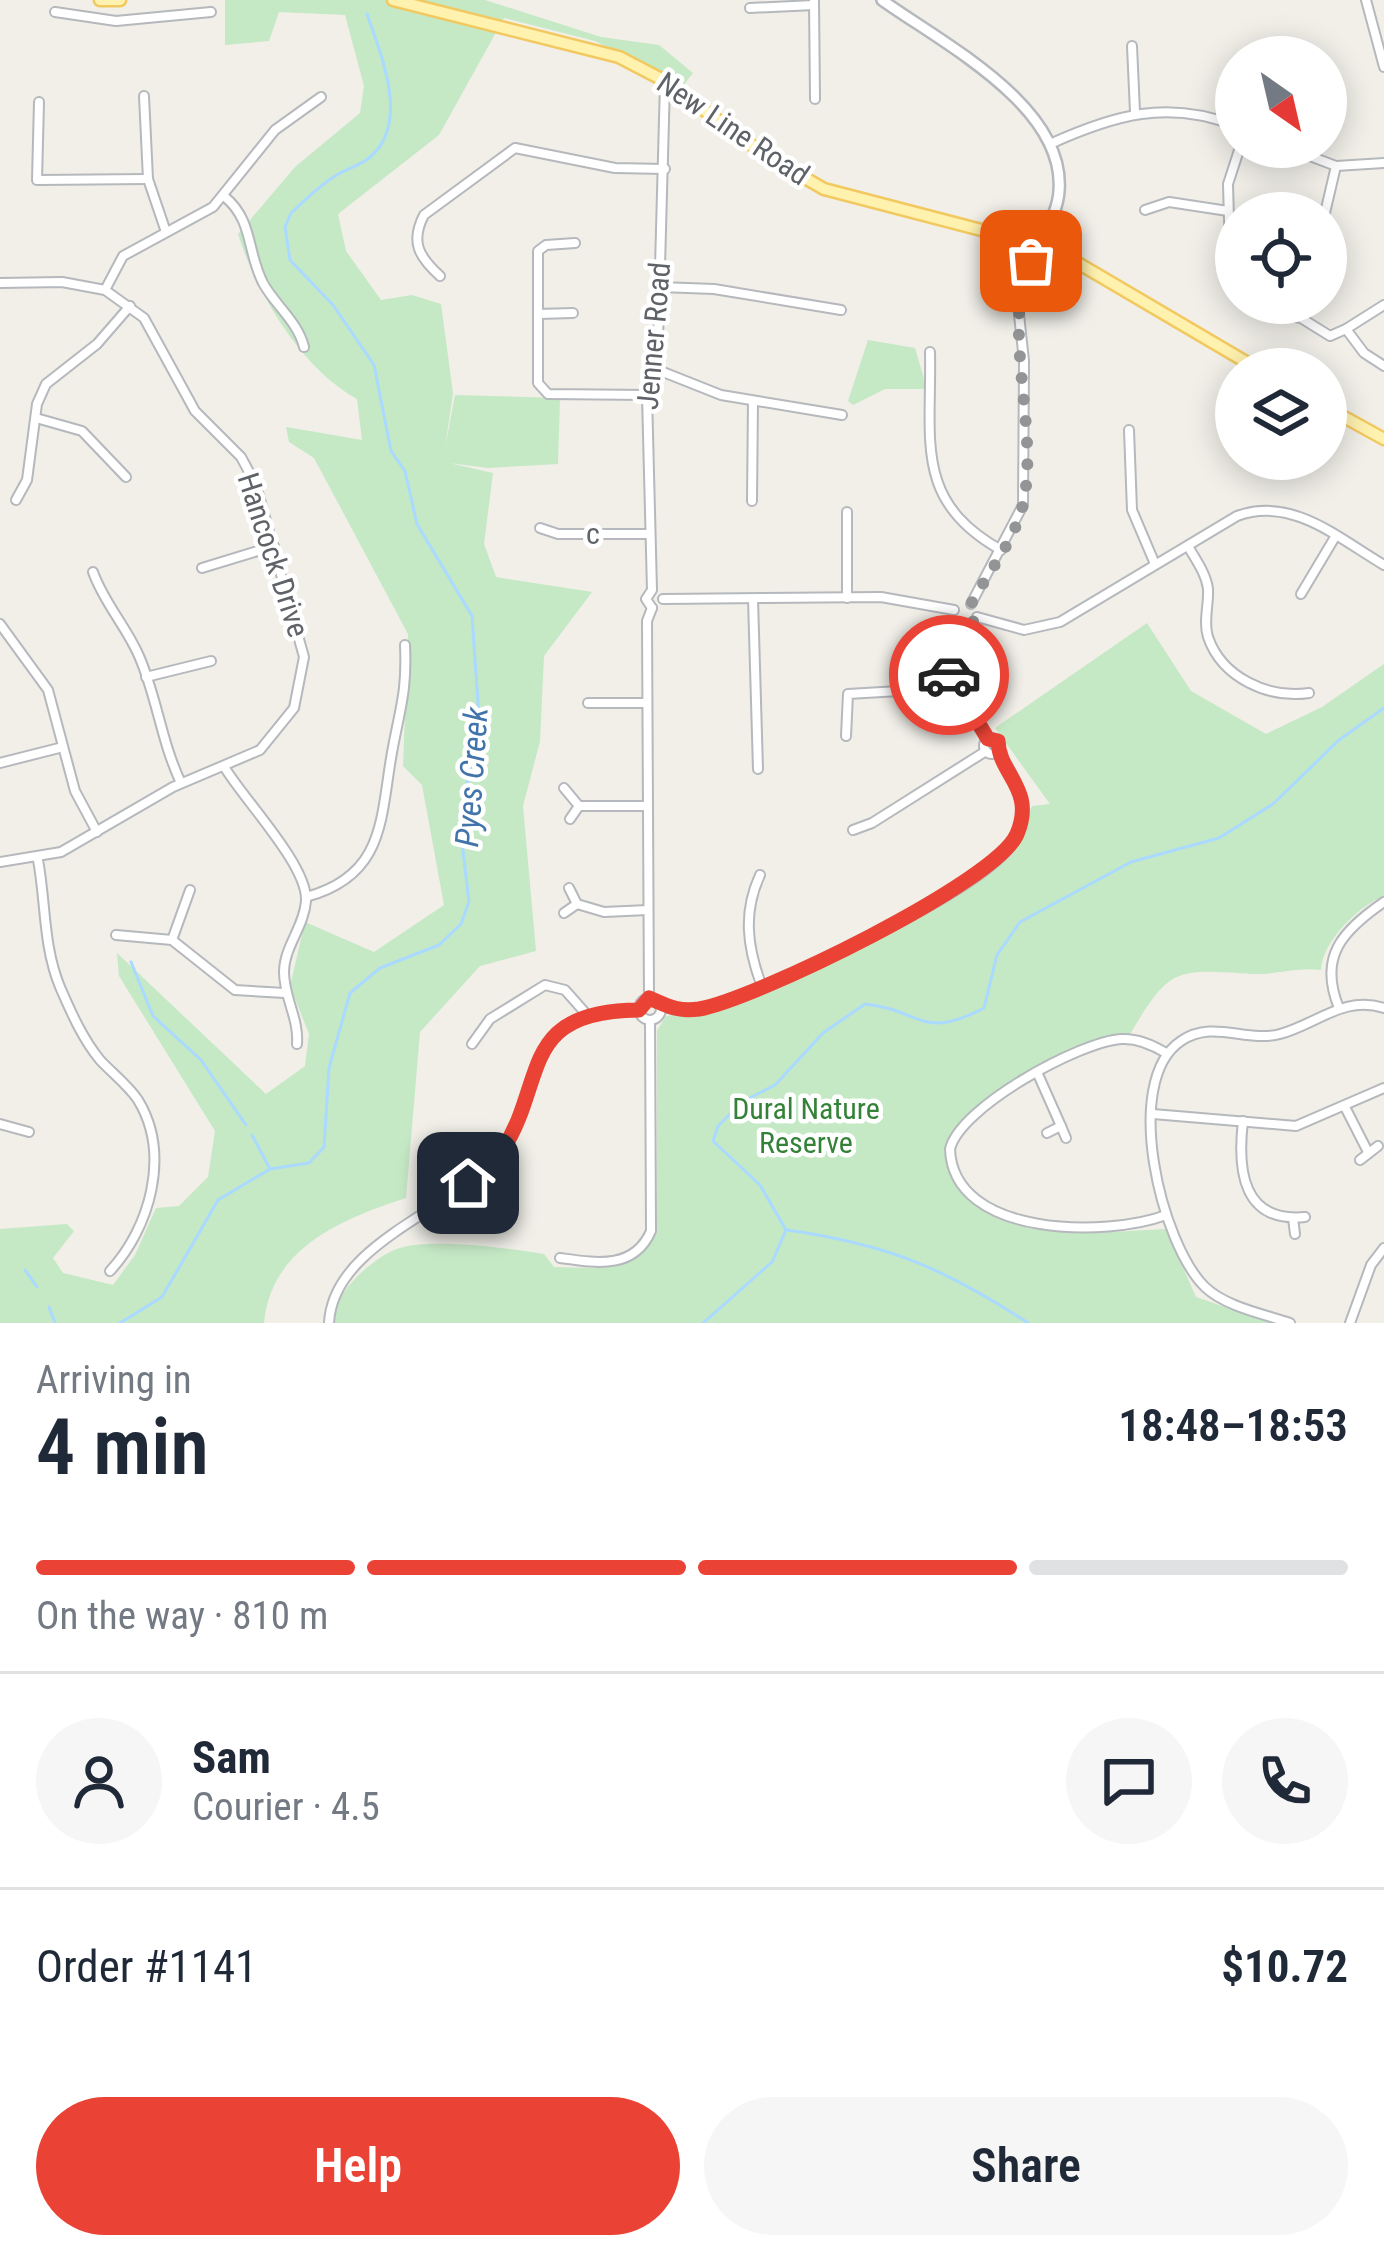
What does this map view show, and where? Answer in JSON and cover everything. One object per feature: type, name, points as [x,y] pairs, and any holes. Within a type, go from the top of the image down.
[{"type":"main road","points":[[100,0],[120,0]]},
{"type":"main road","name":"New Line Road","points":[[393,0],[590,46],[665,81],[765,155],[824,188],[1040,243],[1222,348]]},
{"type":"main road","points":[[1347,419],[1384,439]]},
{"type":"street","points":[[652,590],[663,599],[881,597],[954,610],[971,604],[1025,495],[1017,296],[1059,189],[1050,144],[1024,105],[882,0]]},
{"type":"street","points":[[1366,0],[1384,67]]},
{"type":"street","points":[[750,8],[814,3],[815,99]]},
{"type":"street","points":[[55,13],[116,21],[211,12]]},
{"type":"street","points":[[1132,46],[1135,112]]},
{"type":"street","name":"Jenner Road","points":[[652,608],[646,599],[652,590],[646,395],[660,286],[665,81]]},
{"type":"street","points":[[144,96],[148,179],[166,232]]},
{"type":"street","points":[[105,290],[123,256],[225,197],[275,130],[321,97]]},
{"type":"street","points":[[40,102],[37,180],[148,179]]},
{"type":"street","points":[[1050,144],[1135,112],[1180,110],[1215,121]]},
{"type":"street","points":[[440,276],[420,256],[417,229],[424,214],[506,151],[525,147],[615,168],[665,169]]},
{"type":"street","points":[[1347,165],[1384,163]]},
{"type":"street","points":[[225,197],[246,220],[260,279],[301,334],[304,347]]},
{"type":"street","points":[[1144,210],[1169,202],[1215,209]]},
{"type":"street","points":[[575,243],[547,245],[538,251],[542,390],[646,395]]},
{"type":"street","name":"Hancock Drive","points":[[0,283],[62,283],[105,290],[130,306],[158,337],[196,411],[241,457],[256,484],[302,640],[300,692],[276,736],[225,768],[181,783],[38,860],[0,862]]},
{"type":"street","points":[[660,286],[715,289],[841,310]]},
{"type":"street","points":[[1310,324],[1330,336],[1384,305]]},
{"type":"street","points":[[16,500],[27,480],[46,384],[97,344],[130,306]]},
{"type":"street","points":[[538,314],[574,313]]},
{"type":"street","points":[[1346,329],[1364,353],[1384,367]]},
{"type":"street","points":[[930,352],[933,480],[957,519],[1001,550]]},
{"type":"street","points":[[652,368],[721,395],[842,415]]},
{"type":"street","points":[[752,501],[753,401]]},
{"type":"street","points":[[36,418],[82,431],[125,477]]},
{"type":"street","points":[[1129,430],[1132,510],[1155,564]]},
{"type":"street","points":[[971,604],[977,617],[1000,628],[1041,628],[1237,516],[1266,508],[1296,513],[1384,565]]},
{"type":"street","points":[[847,598],[848,512]]},
{"type":"street","name":"c","points":[[540,528],[558,534],[647,534]]},
{"type":"street","points":[[1301,594],[1335,537]]},
{"type":"street","points":[[1188,545],[1207,582],[1207,634],[1219,658],[1247,683],[1292,695],[1309,692]]},
{"type":"street","points":[[202,568],[274,546]]},
{"type":"street","points":[[93,572],[146,677],[161,741],[181,783]]},
{"type":"street","points":[[328,1323],[339,1286],[363,1257],[493,1162],[513,1130],[543,1050],[588,1016],[639,1010],[649,998],[647,621],[652,608],[663,599]]},
{"type":"street","points":[[753,599],[758,769]]},
{"type":"street","points":[[954,610],[959,626],[949,674],[988,739],[986,751]]},
{"type":"street","points":[[959,626],[970,626],[977,617]]},
{"type":"street","points":[[0,624],[48,690],[75,791],[97,832]]},
{"type":"street","points":[[306,898],[353,874],[382,818],[408,695],[405,645]]},
{"type":"street","points":[[146,677],[211,661]]},
{"type":"street","points":[[846,736],[848,694],[916,690],[949,674]]},
{"type":"street","points":[[588,703],[647,703]]},
{"type":"street","points":[[649,998],[660,1007],[706,1007],[910,914],[1003,855],[1018,831],[1022,799],[997,740],[988,739]]},
{"type":"street","points":[[0,763],[63,747]]},
{"type":"street","points":[[853,830],[872,823],[986,751],[998,751]]},
{"type":"street","points":[[225,768],[252,812],[297,867],[306,898],[284,968],[285,993],[298,1025],[296,1044]]},
{"type":"street","points":[[564,788],[579,806]]},
{"type":"street","points":[[579,806],[647,806]]},
{"type":"street","points":[[570,819],[579,806]]},
{"type":"street","points":[[38,860],[51,964],[90,1047],[141,1105],[151,1140],[154,1175],[146,1210],[134,1242],[110,1271]]},
{"type":"street","points":[[760,875],[748,916],[750,953],[761,984]]},
{"type":"street","points":[[569,888],[577,904],[604,912],[648,910]]},
{"type":"street","points":[[172,940],[190,890]]},
{"type":"street","points":[[1339,1008],[1328,974],[1332,953],[1384,902]]},
{"type":"street","points":[[564,913],[577,904]]},
{"type":"street","points":[[116,935],[172,940],[235,990],[285,993]]},
{"type":"street","points":[[472,1045],[490,1019],[544,986],[565,990],[588,1016]]},
{"type":"street","points":[[1290,1323],[1204,1286],[1155,1184],[1155,1077],[1167,1053],[1196,1033],[1277,1034],[1339,1008],[1360,1004],[1384,1008]]},
{"type":"street","points":[[560,1258],[624,1260],[640,1250],[651,1231],[650,1020],[660,1007]]},
{"type":"street","points":[[639,1010],[650,1020]]},
{"type":"street","points":[[1166,1215],[1131,1224],[1018,1224],[958,1177],[950,1159],[958,1130],[1062,1056],[1117,1039],[1167,1053]]},
{"type":"street","points":[[1037,1072],[1066,1138]]},
{"type":"street","points":[[1153,1114],[1296,1126],[1384,1088]]},
{"type":"street","points":[[1345,1107],[1364,1156],[1378,1146]]},
{"type":"street","points":[[1244,1121],[1238,1159],[1267,1215],[1305,1217]]},
{"type":"street","points":[[0,1124],[29,1132]]},
{"type":"street","points":[[1047,1133],[1061,1126]]},
{"type":"street","points":[[1293,1218],[1294,1234]]},
{"type":"street","points":[[1350,1323],[1371,1265],[1384,1249]]},
{"type":"green space","points":[[225,0],[485,0],[601,37],[659,45],[693,73],[683,86],[595,41],[504,18],[439,135],[338,214],[346,251],[381,300],[412,295],[441,304],[453,393],[445,448],[455,395],[560,398],[558,464],[488,468],[449,463],[493,473],[484,544],[496,577],[592,592],[544,656],[540,741],[523,806],[536,951],[480,966],[420,1032],[406,1198],[357,1216],[313,1240],[280,1275],[264,1323],[0,1323],[0,1229],[67,1224],[74,1231],[53,1258],[63,1273],[113,1285],[135,1255],[156,1208],[179,1206],[208,1177],[215,1131],[119,976],[117,953],[266,1094],[305,1066],[309,1034],[290,986],[305,922],[374,952],[444,905],[422,785],[403,766],[408,634],[314,458],[289,442],[286,427],[362,440],[357,399],[317,369],[284,327],[257,281],[238,234],[295,167],[360,113],[364,86],[345,15],[279,12],[269,41],[225,45]]},
{"type":"green space","points":[[868,340],[915,348],[927,389],[885,389],[853,405],[848,401]]},
{"type":"green space","name":"Dural Nature Reserve","points":[[1147,623],[1191,691],[1266,734],[1322,707],[1384,664],[1384,896],[1343,926],[1321,970],[1177,977],[1155,996],[1129,1036],[1107,1039],[1051,1060],[993,1095],[953,1134],[945,1154],[958,1185],[979,1207],[1006,1222],[1069,1232],[1166,1229],[1196,1297],[1271,1323],[332,1323],[339,1301],[356,1278],[400,1248],[450,1244],[512,1249],[544,1254],[554,1267],[600,1268],[636,1257],[657,1233],[657,1031],[666,1016],[715,1009],[849,951],[994,866],[1017,843],[1032,806],[1050,804],[995,728]]},
{"type":"waterway","name":"Pyes Creek","points":[[120,1323],[162,1297],[218,1200],[270,1169],[309,1163],[324,1147],[329,1068],[350,993],[380,968],[439,945],[461,924],[469,902],[460,825],[479,717],[472,616],[417,524],[405,471],[391,451],[374,365],[333,305],[290,260],[285,227],[291,213],[318,189],[369,158],[382,144],[391,108],[389,89],[367,14]]},
{"type":"waterway","points":[[703,1323],[772,1262],[786,1230],[760,1185],[713,1141],[718,1126],[742,1102],[775,1085],[823,1033],[865,1004],[934,1023],[984,1008],[997,955],[1020,922],[1131,862],[1219,838],[1273,804],[1339,740],[1384,708]]},
{"type":"waterway","points":[[131,962],[153,1016],[201,1060],[246,1125]]},
{"type":"waterway","points":[[252,1135],[270,1169]]},
{"type":"waterway","points":[[787,1230],[855,1243],[913,1261],[969,1287],[1028,1323]]},
{"type":"waterway","points":[[25,1270],[37,1287]]},
{"type":"waterway","points":[[49,1307],[55,1323]]},
{"type":"way so far","points":[[949,675],[959,626],[975,621],[971,604],[1020,514],[1025,495],[1024,361],[1017,296],[1031,261]]},
{"type":"route","points":[[468,1183],[503,1150],[531,1071],[562,1031],[588,1016],[639,1010],[649,998],[660,1007],[676,1010],[706,1007],[881,929],[949,892],[1003,855],[1021,820],[1020,787],[998,751],[998,741],[988,739],[963,705],[949,675]]}]
